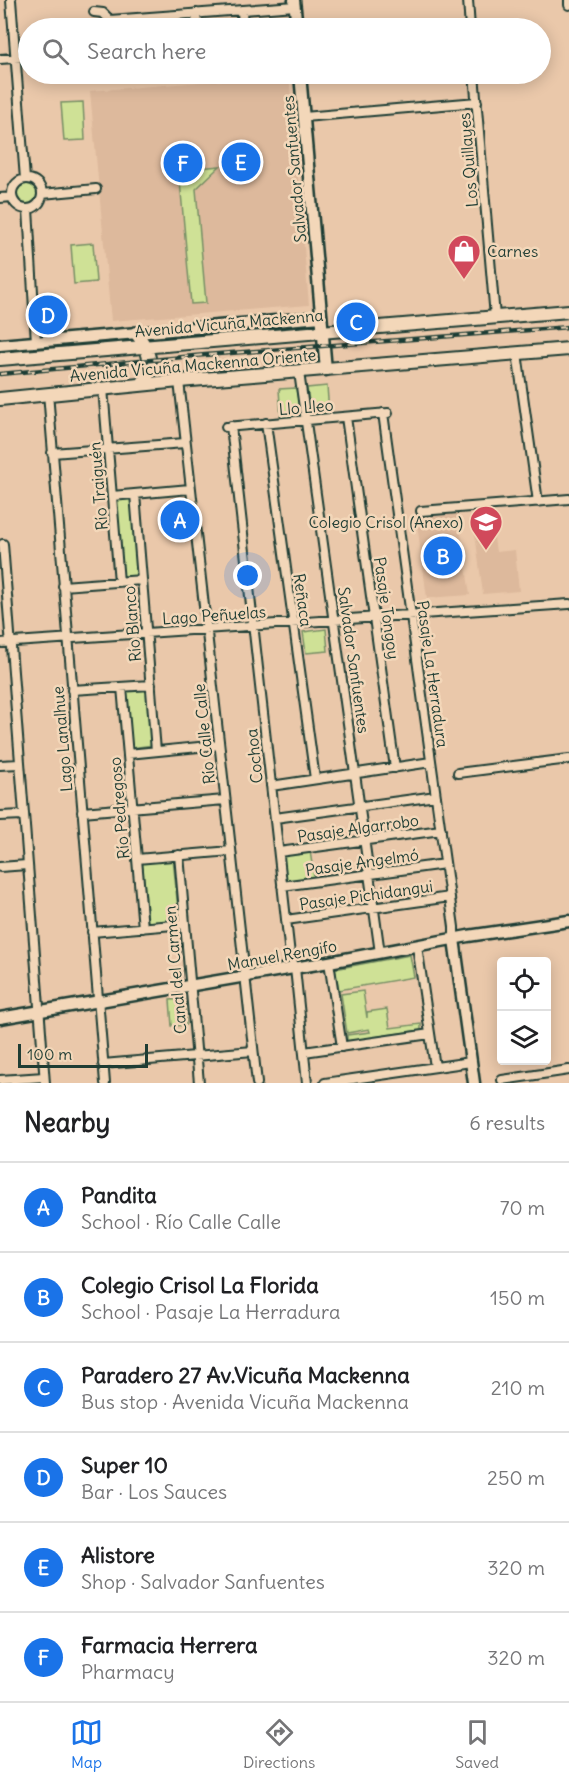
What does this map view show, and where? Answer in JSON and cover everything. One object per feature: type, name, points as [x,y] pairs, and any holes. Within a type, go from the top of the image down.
[{"type":"main road","name":"Avenida Vicuña Mackenna","points":[[0,359],[569,311]]},
{"type":"main road","points":[[136,333],[146,346],[150,362],[148,375],[141,385]]},
{"type":"main road","name":"Avenida Vicuña Mackenna Oriente","points":[[0,399],[179,381],[569,349]]},
{"type":"main road","points":[[0,354],[17,358]]},
{"type":"street","points":[[11,0],[26,179]]},
{"type":"street","points":[[468,0],[469,18]]},
{"type":"street","points":[[569,0],[569,5]]},
{"type":"street","points":[[145,18],[294,3],[296,18]]},
{"type":"street","points":[[242,10],[242,18]]},
{"type":"street","points":[[94,12],[103,13],[106,18]]},
{"type":"street","points":[[196,13],[196,18]]},
{"type":"street","points":[[0,59],[18,58]]},
{"type":"street","name":"Salvador Sanfuentes","points":[[301,84],[326,370]]},
{"type":"street","name":"Los Quillayes","points":[[475,84],[495,317]]},
{"type":"street","points":[[304,117],[477,102]]},
{"type":"street","points":[[26,179],[35,181],[42,194],[36,206],[28,209],[20,207],[12,197],[16,183],[26,179]]},
{"type":"street","points":[[42,194],[96,189]]},
{"type":"street","points":[[0,198],[12,197]]},
{"type":"street","points":[[28,209],[36,342]]},
{"type":"street","points":[[0,345],[321,317]]},
{"type":"street","points":[[518,353],[538,502]]},
{"type":"street","name":"Salvador Sanfuentes","points":[[299,372],[380,953]]},
{"type":"street","name":"Río Calle Calle","points":[[179,381],[257,1083]]},
{"type":"street","name":"Río Traiguén","points":[[103,388],[119,582]]},
{"type":"street","name":"Lago Lanalhue","points":[[48,393],[105,1083]]},
{"type":"street","name":"Llo Lleo","points":[[229,426],[385,413]]},
{"type":"street","name":"Pasaje La Herradura","points":[[385,413],[454,939]]},
{"type":"street","name":"Pasaje Tongoy","points":[[346,417],[395,768]]},
{"type":"street","name":"Reñaca","points":[[266,423],[315,780]]},
{"type":"street","name":"Cochoa","points":[[229,426],[307,1083]]},
{"type":"street","points":[[52,453],[186,443]]},
{"type":"street","points":[[112,496],[190,489]]},
{"type":"street","name":"Río Blanco","points":[[135,494],[156,751]]},
{"type":"street","points":[[421,511],[569,499]]},
{"type":"street","points":[[0,1080],[44,1080],[2,565],[3,544]]},
{"type":"street","points":[[63,586],[142,580]]},
{"type":"street","name":"Lago Peñuelas","points":[[0,643],[569,604]]},
{"type":"street","points":[[72,690],[151,685]]},
{"type":"street","name":"Río Pedregoso","points":[[122,687],[143,928]]},
{"type":"street","points":[[128,754],[219,746]]},
{"type":"street","points":[[458,773],[569,759]]},
{"type":"street","points":[[271,786],[431,762]]},
{"type":"street","points":[[0,765],[20,764]]},
{"type":"street","points":[[275,819],[436,796]]},
{"type":"street","points":[[82,812],[225,800]]},
{"type":"street","points":[[0,816],[23,815]]},
{"type":"street","name":"Pasaje Algarrobo","points":[[279,852],[441,830]]},
{"type":"street","points":[[137,859],[231,851]]},
{"type":"street","name":"Canal del Carmen","points":[[179,855],[199,1083]]},
{"type":"street","name":"Pasaje Angelmó","points":[[282,886],[445,864]]},
{"type":"street","points":[[0,867],[27,866]]},
{"type":"street","name":"Pasaje Pichidangui","points":[[286,920],[450,897]]},
{"type":"street","name":"Manuel Rengifo","points":[[0,1018],[569,921]]},
{"type":"street","points":[[92,932],[185,924]]},
{"type":"street","points":[[454,939],[474,1083]]},
{"type":"street","points":[[417,946],[435,1067]]},
{"type":"street","points":[[329,962],[342,1047]]},
{"type":"street","points":[[304,1053],[430,1034]]},
{"type":"street","points":[[103,1064],[253,1051]]},
{"type":"street","points":[[325,1083],[471,1062]]},
{"type":"street","points":[[502,1080],[569,1070]]},
{"type":"shaded area","points":[[177,84],[290,84],[309,305],[111,321],[90,91]]},
{"type":"shaded area","name":"Colegio Crisol (Anexo)","points":[[490,509],[496,552],[515,550],[519,591],[483,594],[472,511]]},
{"type":"shaded area","points":[[458,512],[470,595],[427,598],[416,516]]},
{"type":"green space","points":[[83,102],[85,140],[64,141],[61,103]]},
{"type":"green space","points":[[220,166],[196,189],[206,303],[191,304],[179,170]]},
{"type":"green space","points":[[27,181],[36,185],[40,194],[36,203],[27,207],[18,203],[14,194],[18,185]]},
{"type":"green space","points":[[93,243],[96,282],[74,284],[71,245]]},
{"type":"green space","points":[[327,386],[329,413],[311,415],[307,388]]},
{"type":"green space","points":[[296,388],[301,417],[281,418],[279,389]]},
{"type":"green space","points":[[132,497],[139,577],[121,579],[113,498]]},
{"type":"green space","points":[[326,629],[328,651],[306,653],[303,632]]},
{"type":"green space","points":[[148,687],[153,745],[131,748],[126,688]]},
{"type":"green space","points":[[310,851],[314,877],[285,881],[282,854]]},
{"type":"green space","points":[[173,858],[179,920],[148,922],[142,861]]},
{"type":"green space","points":[[410,955],[414,977],[339,990],[335,969]]},
{"type":"green space","points":[[363,991],[367,1018],[367,1012],[387,1009],[390,1028],[421,1024],[421,1030],[347,1041],[347,1035],[370,1032],[369,1029],[347,1033],[341,994]]},
{"type":"green space","points":[[184,999],[186,1025],[172,1026],[170,1000]]},
{"type":"railway","points":[[0,374],[205,355],[569,327]]},
{"type":"place","name":"Alistore","points":[[241,162]]},
{"type":"place","name":"Farmacia Herrera","points":[[183,163]]},
{"type":"place","name":"Carnes","points":[[464,280]]},
{"type":"place","name":"Super 10","points":[[48,315]]},
{"type":"place","name":"Paradero 27 Av.Vicuña Mackenna","points":[[356,322]]},
{"type":"place","name":"Pandita","points":[[180,520]]},
{"type":"place","name":"Colegio Crisol (Anexo)","points":[[486,551]]},
{"type":"place","name":"Colegio Crisol La Florida","points":[[443,556]]}]
